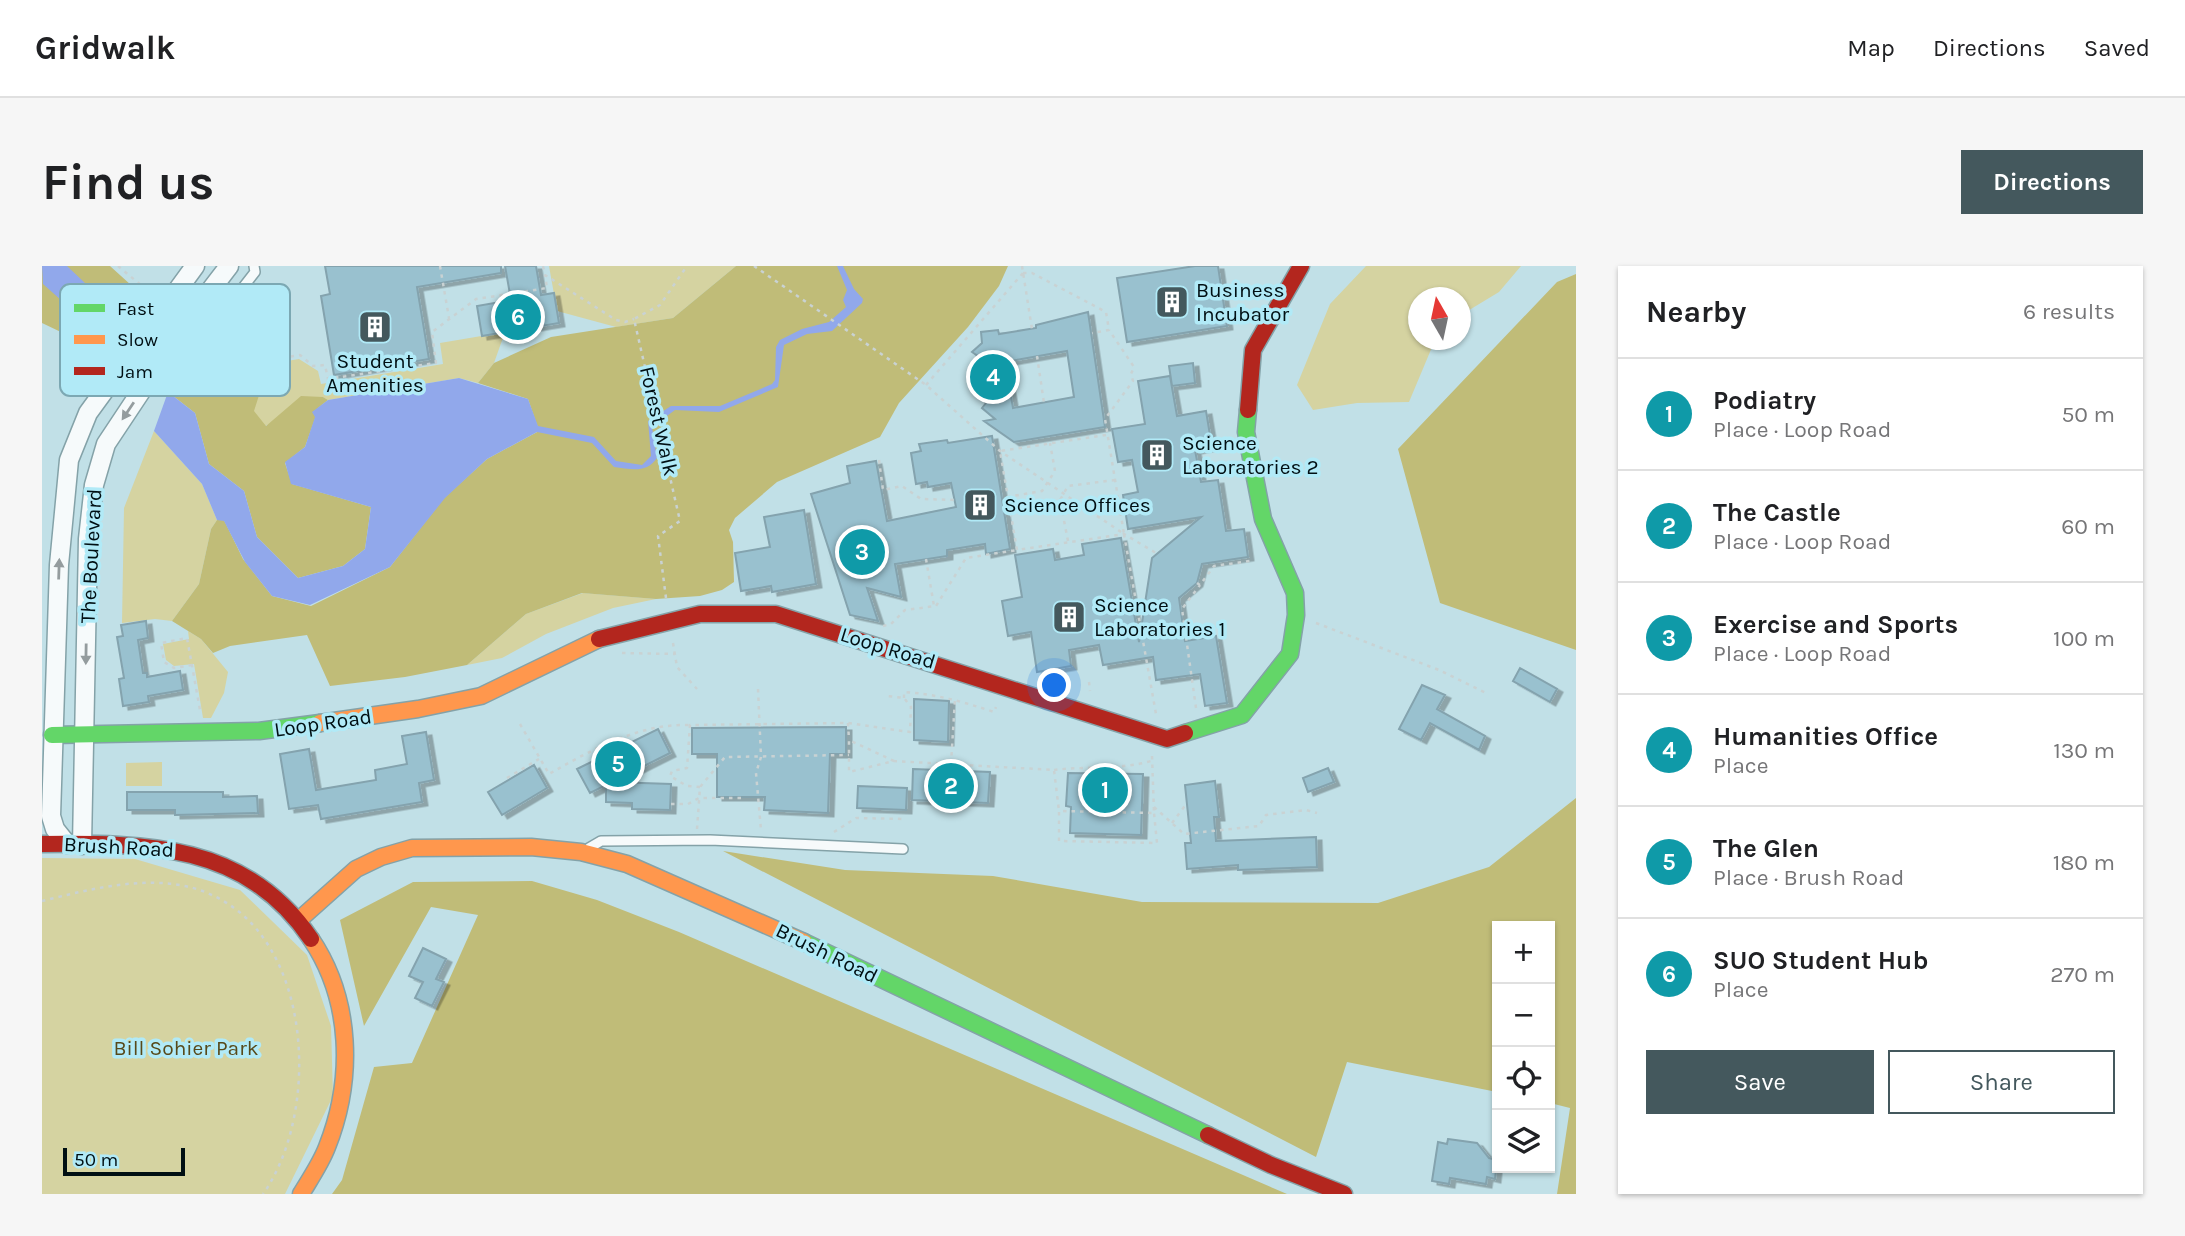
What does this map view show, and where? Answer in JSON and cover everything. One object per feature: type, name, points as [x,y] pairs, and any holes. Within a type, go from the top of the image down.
[{"type":"street","name":"The Boulevard","points":[[180,284],[195,266]]},
{"type":"street","name":"The Boulevard","points":[[215,284],[229,266]]},
{"type":"street","name":"Loop Road","points":[[52,735],[259,731],[418,709],[481,696],[608,635],[700,614],[776,614],[1167,739],[1242,715],[1290,654],[1296,615],[1295,593],[1263,519],[1246,432],[1253,350],[1301,266]]},
{"type":"street","name":"The Boulevard","points":[[74,844],[46,820],[62,498],[69,460],[88,412],[99,396]]},
{"type":"street","name":"The Boulevard","points":[[74,844],[83,734],[89,525],[94,485],[106,444],[138,396]]},
{"type":"street","name":"Brush Road","points":[[42,844],[146,845],[186,851],[234,870],[270,893],[300,919],[320,947],[333,974],[345,1036],[338,1115],[323,1155],[301,1194]]},
{"type":"street","name":"Brush Road","points":[[300,919],[356,869],[381,857],[412,848],[531,847],[581,852],[627,864],[736,910],[1271,1165],[1344,1194]]},
{"type":"lane","points":[[246,284],[255,272],[254,266]]},
{"type":"lane","points":[[581,852],[601,841],[696,840],[902,849]]},
{"type":"path","points":[[440,266],[449,319]]},
{"type":"path","points":[[290,357],[300,355],[313,366],[326,365],[328,379],[436,363],[432,332],[476,299],[547,288],[543,266]]},
{"type":"path","points":[[545,275],[616,320],[625,322],[660,305],[687,266]]},
{"type":"path","points":[[754,266],[926,385],[1000,451],[1124,534],[1156,552]]},
{"type":"path","points":[[1022,266],[1032,329]]},
{"type":"path","points":[[926,385],[1023,273],[1032,273],[1106,312],[1110,330],[1134,367],[1133,380],[1105,419],[1156,717]]},
{"type":"path","name":"Forest Walk","points":[[634,319],[678,500],[680,521],[657,536],[670,620]]},
{"type":"path","points":[[1091,333],[1110,330]]},
{"type":"path","points":[[1037,356],[1044,403]]},
{"type":"path","points":[[1000,451],[1107,435]]},
{"type":"path","points":[[1007,497],[1042,491],[1055,471],[1050,443]]},
{"type":"path","points":[[1000,451],[1017,550]]},
{"type":"path","points":[[878,460],[883,489],[902,486],[920,499],[955,500]]},
{"type":"path","points":[[1068,541],[1060,500],[1068,486],[1115,480]]},
{"type":"path","points":[[874,628],[891,624],[905,610],[934,606],[966,558],[1124,534]]},
{"type":"path","points":[[926,559],[934,606]]},
{"type":"path","points":[[1197,710],[1182,609],[1214,566],[1250,561]]},
{"type":"path","points":[[1296,615],[1439,670],[1486,693]]},
{"type":"path","points":[[670,620],[677,667],[697,689]]},
{"type":"path","points":[[192,665],[174,668],[164,662],[161,643],[187,638],[192,665],[202,720]]},
{"type":"path","points":[[1089,682],[1091,694]]},
{"type":"path","points":[[758,689],[757,718],[761,724],[761,757],[756,773],[762,842]]},
{"type":"path","points":[[520,724],[548,774],[603,746],[650,729],[690,724],[848,723],[910,732],[911,707],[904,698],[904,692],[955,699],[994,712],[998,701]]},
{"type":"path","points":[[887,696],[904,698]]},
{"type":"path","points":[[951,764],[955,699]]},
{"type":"path","points":[[848,723],[849,772],[894,761],[1054,770],[1085,766],[1133,766],[1152,761]]},
{"type":"path","points":[[690,724],[687,768],[672,771],[670,776],[687,786],[700,788]]},
{"type":"path","points":[[849,740],[894,761]]},
{"type":"path","points":[[597,759],[603,746]]},
{"type":"path","points":[[1054,770],[1059,811],[1059,841],[1157,843],[1152,749]]},
{"type":"path","points":[[696,840],[700,788],[725,757],[849,755]]},
{"type":"path","points":[[508,778],[539,759]]},
{"type":"path","points":[[671,804],[688,804],[699,798],[741,798]]},
{"type":"path","points":[[1172,823],[1187,803]]},
{"type":"path","points":[[1154,807],[1184,834],[1259,826],[1266,815],[1306,810],[1317,813]]},
{"type":"path","points":[[1059,811],[1154,813]]},
{"type":"path","points":[[813,845],[856,818],[906,819]]},
{"type":"path","points":[[42,901],[123,884],[176,884],[215,896],[253,924],[286,975],[295,1021],[300,1074],[293,1122],[278,1173],[263,1194]]},
{"type":"green space","points":[[549,266],[736,266],[673,318],[616,327],[557,311]]},
{"type":"green space","points":[[1366,266],[1521,266],[1499,292],[1471,309],[1471,287],[1408,287],[1408,350],[1431,350],[1409,402],[1357,403],[1313,410],[1297,385],[1330,304]]},
{"type":"green space","points":[[505,332],[494,363],[478,383],[459,378],[328,400],[323,397],[265,426],[253,411],[258,396],[290,396],[290,360],[299,359],[318,371],[321,384],[443,364],[440,343]]},
{"type":"green space","points":[[154,431],[202,484],[217,520],[211,529],[199,584],[172,621],[155,619],[122,623],[124,508]]},
{"type":"green space","points":[[583,593],[656,599],[613,608],[546,634],[502,658],[467,665],[526,614]]},
{"type":"green space","points":[[188,631],[201,639],[228,672],[224,693],[211,718],[203,718],[194,664],[174,666],[166,660],[163,644],[189,639]]},
{"type":"green space","points":[[162,762],[162,786],[126,786],[126,763]]},
{"type":"green space","name":"Bill Sohier Park","points":[[42,858],[135,859],[240,890],[307,955],[331,1026],[333,1096],[285,1194],[42,1194]]},
{"type":"shaded area","points":[[42,266],[110,266],[130,284],[60,284],[60,332],[42,323]]},
{"type":"shaded area","points":[[736,266],[1008,266],[999,286],[968,327],[899,403],[880,437],[777,482],[735,518],[729,530],[733,542],[734,582],[722,590],[700,596],[656,599],[582,593],[526,614],[467,665],[405,677],[330,686],[307,635],[230,646],[213,653],[201,639],[172,621],[199,584],[211,529],[217,520],[224,520],[243,559],[272,596],[311,606],[390,567],[444,498],[487,459],[539,431],[528,399],[478,383],[494,363],[551,337],[673,318]]},
{"type":"shaded area","points":[[1576,274],[1576,650],[1440,603],[1398,449],[1557,282]]},
{"type":"shaded area","points":[[173,396],[259,396],[254,411],[266,426],[301,396],[323,397],[328,400],[313,412],[316,416],[305,447],[285,463],[292,484],[371,507],[365,549],[343,566],[298,578],[257,537],[244,491],[209,464],[195,413]]},
{"type":"shaded area","points":[[1576,798],[1576,1194],[1557,1194],[1570,1108],[1555,1104],[1555,921],[1492,921],[1492,1091],[1347,1062],[1316,1157],[723,851],[845,870],[993,876],[1142,902],[1378,903],[1489,867]]},
{"type":"shaded area","points":[[532,881],[597,900],[679,932],[1287,1194],[332,1194],[342,1180],[374,1067],[412,1063],[478,915],[431,907],[364,1026],[340,920],[413,882]]},
{"type":"water","points":[[42,266],[67,266],[86,284],[60,284],[60,299],[43,284]]},
{"type":"water","points":[[837,266],[843,266],[854,289],[863,299],[862,303],[832,331],[807,334],[784,345],[778,387],[719,412],[675,410],[652,427],[657,458],[648,466],[632,469],[614,467],[592,443],[537,432],[487,459],[445,498],[390,567],[310,605],[272,596],[245,562],[224,521],[217,520],[202,484],[154,431],[167,396],[173,396],[195,413],[209,464],[244,491],[257,537],[298,578],[343,566],[365,549],[371,507],[291,484],[285,462],[305,447],[315,417],[312,412],[328,400],[459,378],[528,399],[538,426],[594,437],[616,461],[642,465],[651,456],[648,421],[671,406],[720,406],[772,384],[775,380],[776,347],[780,340],[802,329],[829,322],[846,307],[843,300],[847,290]]},
{"type":"building","name":"Student Amenities","points":[[325,266],[501,266],[501,273],[417,287],[429,359],[334,375],[321,296],[330,294]]},
{"type":"building","points":[[505,266],[536,266],[541,295],[554,293],[559,323],[482,336],[477,306],[511,300]]},
{"type":"building","name":"Business Incubator","points":[[1195,266],[1218,266],[1227,326],[1127,342],[1117,278]]},
{"type":"building","points":[[1088,312],[1105,427],[1014,442],[984,421],[995,419],[982,408],[986,403],[979,397],[984,391],[977,385],[982,380],[975,374],[980,369],[973,363],[979,357],[972,352],[982,343],[981,332],[998,330],[999,334],[1036,328],[1036,325]],"holes":[[[1067,351],[1074,397],[1013,408],[1005,362]]]},
{"type":"building","points":[[1193,363],[1195,383],[1172,386],[1169,366]]},
{"type":"building","points":[[1170,376],[1177,416],[1206,411],[1212,447],[1195,450],[1201,482],[1218,480],[1226,531],[1244,529],[1248,557],[1202,564],[1197,583],[1179,598],[1185,641],[1216,636],[1227,703],[1205,706],[1200,674],[1156,680],[1153,657],[1103,665],[1099,645],[1069,650],[1071,666],[1037,672],[1031,632],[1008,636],[1002,601],[1022,597],[1015,555],[1053,549],[1055,560],[1084,555],[1082,544],[1121,538],[1139,642],[1152,558],[1201,517],[1128,529],[1123,495],[1138,492],[1132,460],[1118,462],[1112,429],[1145,424],[1138,381]]},
{"type":"building","points":[[992,436],[1010,549],[986,554],[985,544],[947,550],[947,556],[895,564],[901,597],[867,588],[878,621],[850,615],[811,494],[850,483],[847,466],[876,461],[887,521],[956,507],[951,483],[928,487],[927,482],[916,484],[911,453],[921,451],[919,444],[947,440],[948,443]]},
{"type":"building","points":[[804,510],[816,584],[772,592],[771,586],[741,591],[735,553],[770,547],[764,517]]},
{"type":"building","points":[[146,621],[148,638],[138,640],[143,673],[147,673],[147,677],[180,671],[183,690],[148,696],[149,702],[123,706],[119,679],[124,678],[117,637],[123,636],[121,625]]},
{"type":"building","points":[[1520,668],[1557,689],[1550,702],[1513,681]]},
{"type":"building","points":[[1422,685],[1445,695],[1437,709],[1485,736],[1479,750],[1430,723],[1421,740],[1399,729]]},
{"type":"building","points":[[914,699],[949,701],[948,742],[914,740]]},
{"type":"building","points":[[846,727],[846,754],[830,754],[828,813],[764,810],[765,797],[717,797],[717,754],[692,754],[692,728]]},
{"type":"building","points":[[658,729],[670,753],[612,782],[671,784],[670,810],[632,809],[632,803],[606,802],[606,785],[590,793],[577,769]]},
{"type":"building","points":[[426,732],[434,780],[419,783],[422,802],[321,819],[318,805],[289,809],[280,754],[309,749],[316,790],[376,780],[375,770],[407,764],[402,736]]},
{"type":"building","points":[[534,765],[547,788],[502,815],[488,792]]},
{"type":"building","points":[[1328,768],[1334,782],[1308,792],[1303,778]]},
{"type":"building","points":[[913,769],[990,772],[988,803],[912,800]]},
{"type":"building","points":[[1068,773],[1143,774],[1141,835],[1070,833],[1071,807],[1066,806]]},
{"type":"building","points":[[1215,781],[1219,817],[1214,817],[1216,841],[1316,837],[1317,867],[1238,870],[1238,865],[1187,869],[1185,843],[1191,843],[1185,785]]},
{"type":"building","points":[[858,786],[907,788],[906,810],[857,808]]},
{"type":"building","points":[[127,792],[223,792],[223,797],[257,796],[258,813],[175,815],[175,810],[127,810]]},
{"type":"building","points":[[423,948],[446,959],[436,979],[444,982],[432,1006],[415,998],[423,982],[409,976]]},
{"type":"building","points":[[1448,1139],[1477,1143],[1492,1159],[1495,1179],[1487,1177],[1486,1184],[1450,1178],[1449,1184],[1432,1181],[1438,1142],[1447,1144]]},
{"type":"traffic: fast","points":[[1185,733],[1242,715],[1290,654],[1296,615],[1295,593],[1263,519],[1246,432],[1248,410]]},
{"type":"traffic: fast","points":[[52,735],[259,731],[320,723]]},
{"type":"traffic: fast","points":[[804,942],[1208,1135]]},
{"type":"traffic: slow","points":[[320,723],[418,709],[481,696],[599,639]]},
{"type":"traffic: slow","points":[[300,919],[356,869],[381,857],[412,848],[531,847],[581,852],[627,864],[804,942]]},
{"type":"traffic: slow","points":[[301,1194],[327,1147],[336,1121],[345,1067],[345,1040],[335,988],[311,939]]},
{"type":"traffic: jam","points":[[1248,410],[1253,350],[1301,266]]},
{"type":"traffic: jam","points":[[599,639],[700,614],[776,614],[1167,739],[1185,733]]},
{"type":"traffic: jam","points":[[42,844],[156,848],[192,855],[225,866],[256,884],[285,907],[311,939]]},
{"type":"traffic: jam","points":[[1208,1135],[1271,1165],[1344,1194]]},
{"type":"place","name":"Business Incubator","points":[[1172,302]]},
{"type":"place","name":"SUO Student Hub","points":[[518,317]]},
{"type":"place","name":"Student Amenities","points":[[375,327]]},
{"type":"place","name":"Humanities Office","points":[[993,377]]},
{"type":"place","name":"Science Laboratories 2","points":[[1157,455]]},
{"type":"place","name":"Science Offices","points":[[980,505]]},
{"type":"place","name":"Exercise and Sports","points":[[862,552]]},
{"type":"place","name":"Science Laboratories 1","points":[[1069,617]]},
{"type":"place","name":"The Glen","points":[[618,764]]},
{"type":"place","name":"The Castle","points":[[951,786]]},
{"type":"place","name":"Podiatry","points":[[1105,790]]}]
